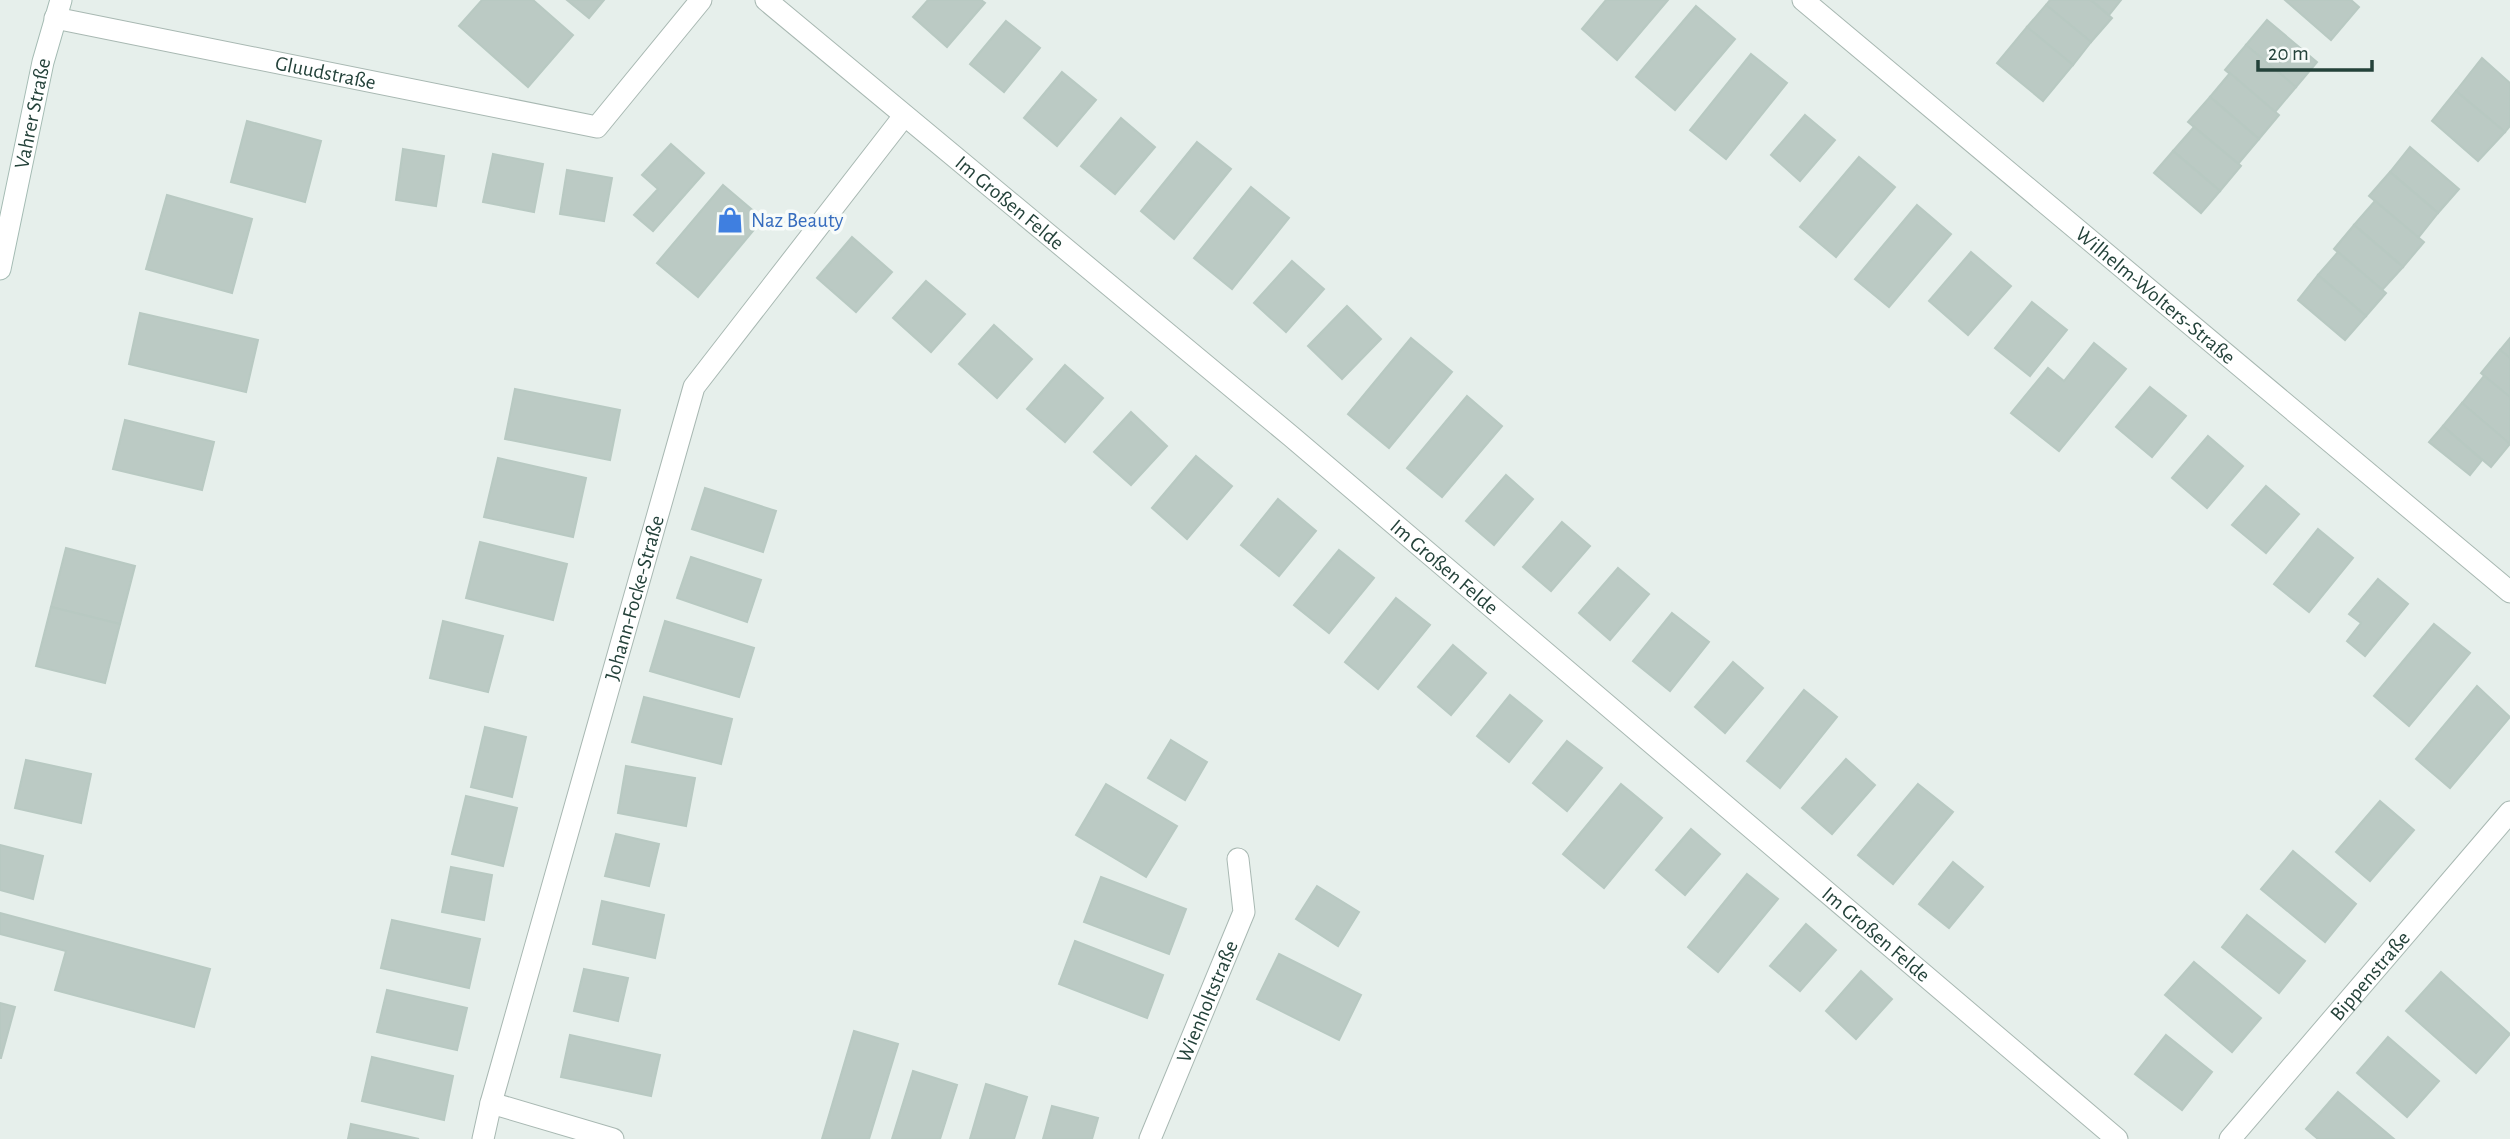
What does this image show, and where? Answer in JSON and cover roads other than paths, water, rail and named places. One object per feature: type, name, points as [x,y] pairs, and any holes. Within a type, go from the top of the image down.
[{"type":"street","name":"Gluudstraße","points":[[58,9],[597,127],[701,0]]},
{"type":"street","name":"Im Großen Felde","points":[[766,0],[1292,437],[2117,1139]]},
{"type":"street","name":"Wilhelm-Wolters-Straße","points":[[1803,0],[2510,592]]},
{"type":"street","name":"Vahrer Straße","points":[[0,270],[43,62],[58,9]]},
{"type":"street","name":"Johann-Focke-Straße","points":[[483,1139],[694,387],[904,116]]},
{"type":"street","name":"Bippenstraße","points":[[2230,1139],[2510,812]]},
{"type":"street","name":"Wienholtstraße","points":[[1150,1139],[1244,912],[1238,859]]},
{"type":"street","points":[[491,1103],[613,1139]]},
{"type":"place","name":"Naz Beauty","points":[[730,220]]}]
